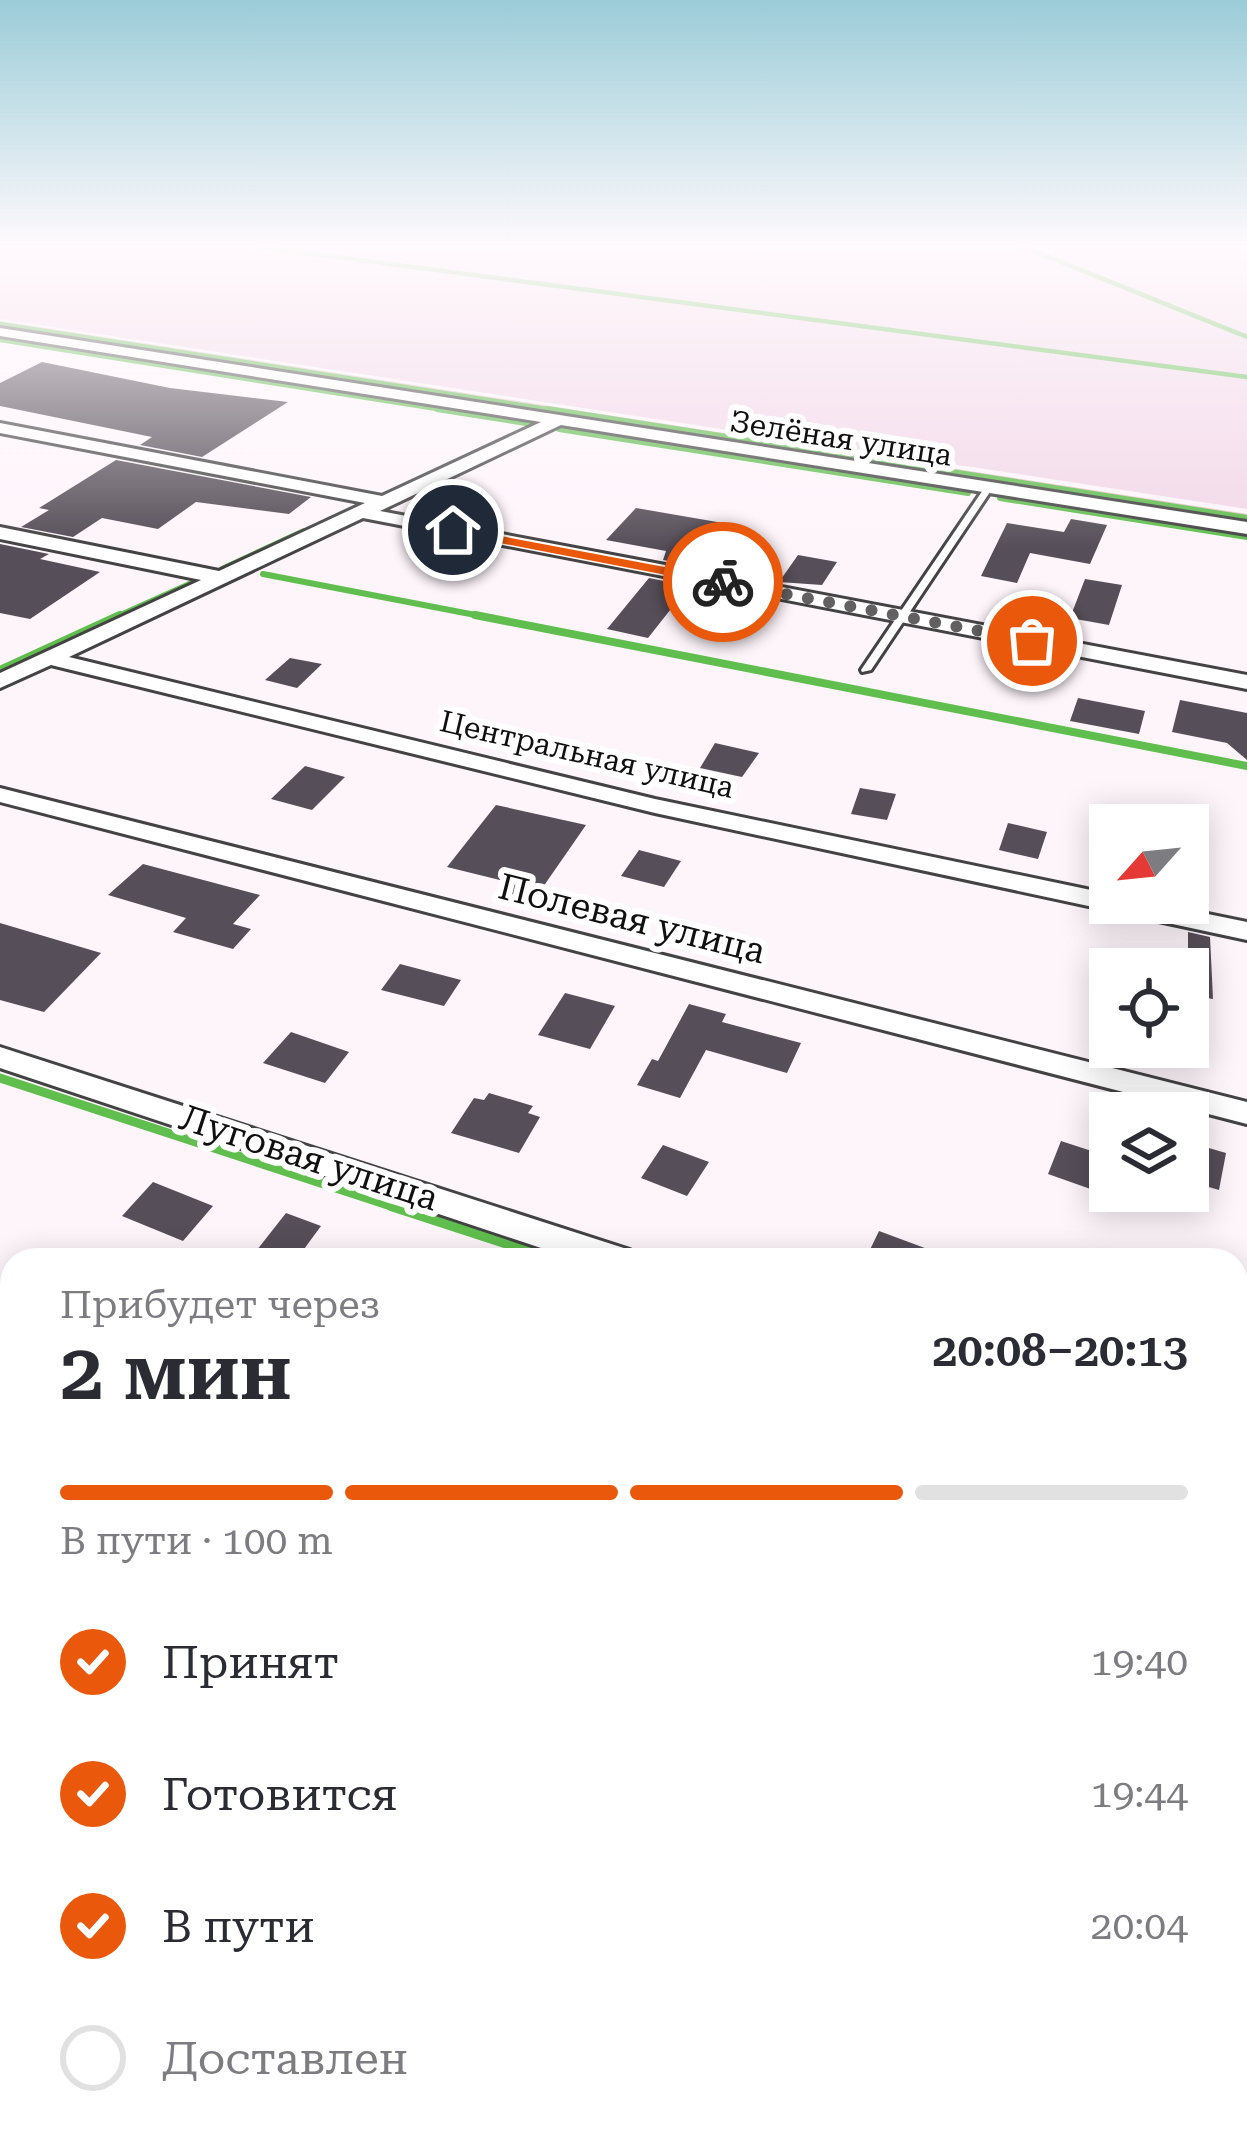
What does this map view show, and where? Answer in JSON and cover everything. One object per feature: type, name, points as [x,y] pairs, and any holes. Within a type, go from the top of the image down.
[{"type":"street","name":"Зелёная улица","points":[[98,347],[1247,529]]},
{"type":"street","points":[[0,681],[560,420]]},
{"type":"street","points":[[0,428],[386,502]]},
{"type":"street","points":[[363,513],[1247,682]]},
{"type":"street","points":[[0,533],[224,578]]},
{"type":"street","name":"Центральная улица","points":[[52,659],[655,806],[1089,898]]},
{"type":"street","name":"Полевая улица","points":[[0,795],[1247,1113]]},
{"type":"street","name":"Центральная улица","points":[[1209,923],[1247,931]]},
{"type":"street","name":"Луговая улица","points":[[0,1057],[581,1248]]},
{"type":"lane","points":[[866,670],[988,489]]},
{"type":"shaded area","points":[[130,347],[170,347],[1247,514],[1247,522]]},
{"type":"shaded area","points":[[186,347],[1247,347],[1247,509]]},
{"type":"building","points":[[42,362],[170,388],[288,402],[202,457],[140,445],[152,437],[0,406],[0,383]]},
{"type":"building","points":[[116,460],[311,497],[289,514],[196,502],[158,529],[102,518],[73,537],[21,527],[49,510],[39,508]]},
{"type":"building","points":[[636,508],[723,523],[711,538],[724,540],[702,567],[663,560],[666,551],[606,540]]},
{"type":"building","points":[[1071,519],[1107,525],[1090,564],[1030,553],[1017,583],[981,576],[1007,523],[1064,532]]},
{"type":"building","points":[[0,544],[49,554],[40,559],[100,572],[30,619],[0,613]]},
{"type":"building","points":[[798,555],[837,562],[822,585],[779,582]]},
{"type":"building","points":[[649,578],[689,586],[648,638],[607,629]]},
{"type":"building","points":[[1085,579],[1122,585],[1109,625],[1070,618]]},
{"type":"building","points":[[290,658],[322,664],[297,688],[265,680]]},
{"type":"building","points":[[1078,698],[1145,711],[1139,734],[1070,721]]},
{"type":"building","points":[[1180,700],[1247,713],[1247,760],[1227,743],[1172,732]]},
{"type":"building","points":[[715,743],[759,753],[742,777],[700,768]]},
{"type":"building","points":[[305,766],[345,777],[312,810],[271,799]]},
{"type":"building","points":[[860,788],[896,794],[887,820],[851,814]]},
{"type":"building","points":[[496,805],[586,825],[534,900],[505,893],[512,883],[447,867]]},
{"type":"building","points":[[1008,823],[1047,832],[1038,859],[999,850]]},
{"type":"building","points":[[639,850],[681,861],[664,887],[621,876]]},
{"type":"building","points":[[143,864],[260,895],[233,924],[251,929],[233,949],[173,932],[186,918],[108,895]]},
{"type":"building","points":[[0,923],[101,953],[44,1012],[0,1000]]},
{"type":"building","points":[[1188,932],[1210,937],[1213,999],[1209,998],[1209,948],[1188,948]]},
{"type":"building","points":[[400,964],[461,980],[444,1006],[381,990]]},
{"type":"building","points":[[565,993],[615,1006],[590,1049],[538,1035]]},
{"type":"building","points":[[689,1004],[726,1014],[722,1022],[801,1043],[787,1073],[706,1050],[680,1098],[637,1085],[652,1059],[658,1061]]},
{"type":"building","points":[[291,1032],[349,1052],[325,1083],[263,1063]]},
{"type":"building","points":[[489,1093],[533,1106],[528,1113],[540,1117],[519,1153],[451,1133],[474,1098],[484,1100]]},
{"type":"building","points":[[1061,1141],[1089,1150],[1089,1188],[1048,1174]]},
{"type":"building","points":[[663,1145],[709,1162],[687,1196],[641,1178]]},
{"type":"building","points":[[1209,1148],[1226,1153],[1219,1190],[1209,1187]]},
{"type":"building","points":[[153,1182],[213,1206],[183,1241],[122,1216]]},
{"type":"building","points":[[286,1213],[321,1226],[305,1248],[258,1248]]},
{"type":"building","points":[[879,1231],[925,1248],[871,1248]]},
{"type":"waterway","points":[[46,347],[532,424]]},
{"type":"waterway","points":[[150,347],[566,412]]},
{"type":"waterway","points":[[1022,347],[1247,377]]},
{"type":"waterway","points":[[547,409],[1247,518]]},
{"type":"waterway","points":[[559,429],[968,493]]},
{"type":"waterway","points":[[1000,498],[1247,537]]},
{"type":"waterway","points":[[222,569],[304,531]]},
{"type":"waterway","points":[[263,574],[491,618]]},
{"type":"waterway","points":[[114,618],[194,582]]},
{"type":"waterway","points":[[0,670],[120,615]]},
{"type":"waterway","points":[[475,615],[1247,766]]},
{"type":"waterway","points":[[0,1078],[400,1209]]},
{"type":"waterway","points":[[391,1206],[520,1248]]},
{"type":"way so far","points":[[723,582],[1032,641]]},
{"type":"route","points":[[453,530],[723,582]]}]
